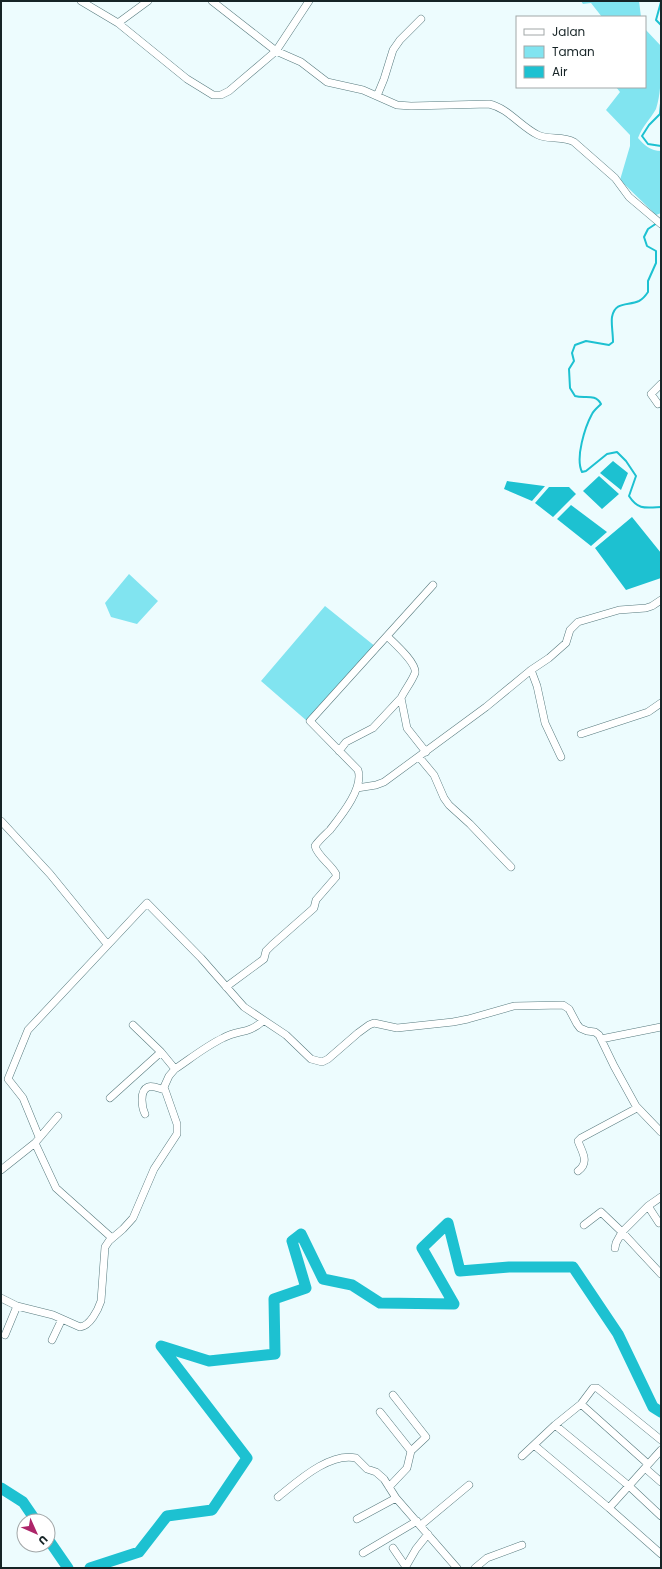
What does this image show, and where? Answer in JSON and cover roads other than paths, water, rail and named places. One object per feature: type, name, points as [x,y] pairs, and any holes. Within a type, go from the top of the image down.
[{"type":"street","points":[[81,1],[118,23],[187,79],[213,95],[221,95],[229,91],[276,51],[309,1]]},
{"type":"street","points":[[118,23],[148,1]]},
{"type":"street","points":[[212,1],[276,51],[301,62],[327,82],[363,90],[397,105],[404,106],[489,104],[498,106],[538,135],[567,139],[574,142],[615,178],[629,197],[661,224]]},
{"type":"street","points":[[377,96],[393,50],[400,40],[421,19]]},
{"type":"street","points":[[658,404],[651,394],[661,384]]},
{"type":"street","points":[[226,987],[264,958],[266,952],[272,945],[314,908],[316,900],[336,877],[334,870],[316,851],[315,846],[330,830],[344,810],[357,788],[360,777],[358,770],[310,721],[433,585]]},
{"type":"street","points":[[357,788],[380,784],[486,708],[531,670],[563,646],[568,638],[570,630],[578,622],[619,610],[646,608],[661,600]]},
{"type":"street","points":[[339,751],[346,742],[373,728],[401,698],[415,672],[415,667],[387,636]]},
{"type":"street","points":[[531,670],[537,686],[546,722],[561,757]]},
{"type":"street","points":[[401,698],[407,728],[426,752]]},
{"type":"street","points":[[581,734],[648,712],[661,703]]},
{"type":"street","points":[[419,757],[434,775],[444,798],[449,805],[470,824],[511,867]]},
{"type":"street","points":[[1,821],[50,874],[107,944]]},
{"type":"street","points":[[39,1137],[23,1098],[8,1079],[28,1030],[147,903],[200,958],[244,1007],[286,1035],[311,1059],[322,1062],[328,1059],[364,1028],[374,1023],[397,1028],[453,1022],[514,1006],[563,1005],[569,1009],[580,1028],[595,1032],[601,1039],[637,1108],[661,1132]]},
{"type":"street","points":[[1,1298],[17,1306],[62,1319],[80,1327],[84,1327],[87,1324],[101,1301],[105,1247],[112,1238],[133,1218],[152,1174],[177,1134],[177,1124],[164,1087],[166,1082],[175,1069],[224,1037],[247,1032],[256,1028],[263,1021]]},
{"type":"street","points":[[133,1025],[161,1052],[175,1069]]},
{"type":"street","points":[[601,1039],[661,1027]]},
{"type":"street","points":[[110,1098],[161,1052]]},
{"type":"street","points":[[145,1114],[142,1108],[143,1093],[146,1089],[153,1086],[165,1090]]},
{"type":"street","points":[[578,1171],[584,1165],[585,1160],[578,1141],[637,1108]]},
{"type":"street","points":[[1,1170],[35,1143],[58,1116]]},
{"type":"street","points":[[35,1143],[56,1188],[112,1238]]},
{"type":"street","points":[[615,1248],[622,1232],[648,1206],[661,1197]]},
{"type":"street","points":[[648,1206],[659,1223]]},
{"type":"street","points":[[584,1225],[601,1212],[661,1274]]},
{"type":"street","points":[[6,1335],[17,1306]]},
{"type":"street","points":[[52,1340],[62,1319]]},
{"type":"street","points":[[522,1456],[555,1425],[581,1404],[593,1388],[597,1388],[661,1440]]},
{"type":"street","points":[[389,1487],[407,1468],[412,1451],[426,1437],[393,1395]]},
{"type":"street","points":[[581,1404],[661,1482]]},
{"type":"street","points":[[380,1412],[412,1451]]},
{"type":"street","points":[[555,1425],[629,1486],[661,1516]]},
{"type":"street","points":[[534,1445],[661,1554]]},
{"type":"street","points":[[609,1508],[661,1450]]},
{"type":"street","points":[[278,1497],[312,1470],[337,1459],[354,1457],[367,1469],[381,1475],[396,1498],[457,1568]]},
{"type":"street","points":[[364,1553],[419,1523],[469,1485]]},
{"type":"street","points":[[358,1519],[396,1498]]},
{"type":"street","points":[[393,1548],[405,1567],[416,1549],[428,1534]]},
{"type":"street","points":[[475,1568],[487,1558],[522,1545]]},
{"type":"water","points":[[613,461],[628,473],[621,490],[600,473]]},
{"type":"water","points":[[599,476],[619,494],[602,509],[583,491]]},
{"type":"water","points":[[507,481],[545,486],[532,501],[504,489]]},
{"type":"water","points":[[549,487],[569,487],[576,494],[553,517],[535,503]]},
{"type":"water","points":[[571,505],[607,532],[591,546],[557,519]]},
{"type":"water","points":[[632,517],[661,553],[661,578],[626,590],[595,548]]},
{"type":"waterway","points":[[661,2],[656,20],[661,25]]},
{"type":"waterway","points":[[661,103],[660,114],[649,125],[642,136],[648,144],[661,146]]},
{"type":"waterway","points":[[657,223],[648,229],[644,237],[647,246],[656,251],[656,263],[648,281],[648,292],[639,301],[616,308],[612,317],[613,342],[609,345],[586,341],[575,345],[572,353],[574,361],[569,369],[570,388],[575,396],[593,397],[601,404],[592,414],[584,434],[580,451],[580,466],[582,472],[586,471],[607,454],[617,452],[626,461],[636,476],[629,496],[632,501],[642,507],[661,507]]},
{"type":"waterway","points":[[90,1568],[139,1552],[167,1516],[212,1510],[247,1458],[161,1346],[209,1361],[275,1354],[274,1299],[306,1288],[292,1241],[301,1234],[323,1279],[352,1285],[380,1303],[454,1304],[422,1248],[448,1223],[460,1271],[509,1267],[573,1267],[618,1334],[653,1407],[661,1412]]},
{"type":"waterway","points":[[1,1488],[23,1502],[31,1513]]},
{"type":"waterway","points":[[56,1551],[68,1568]]}]
